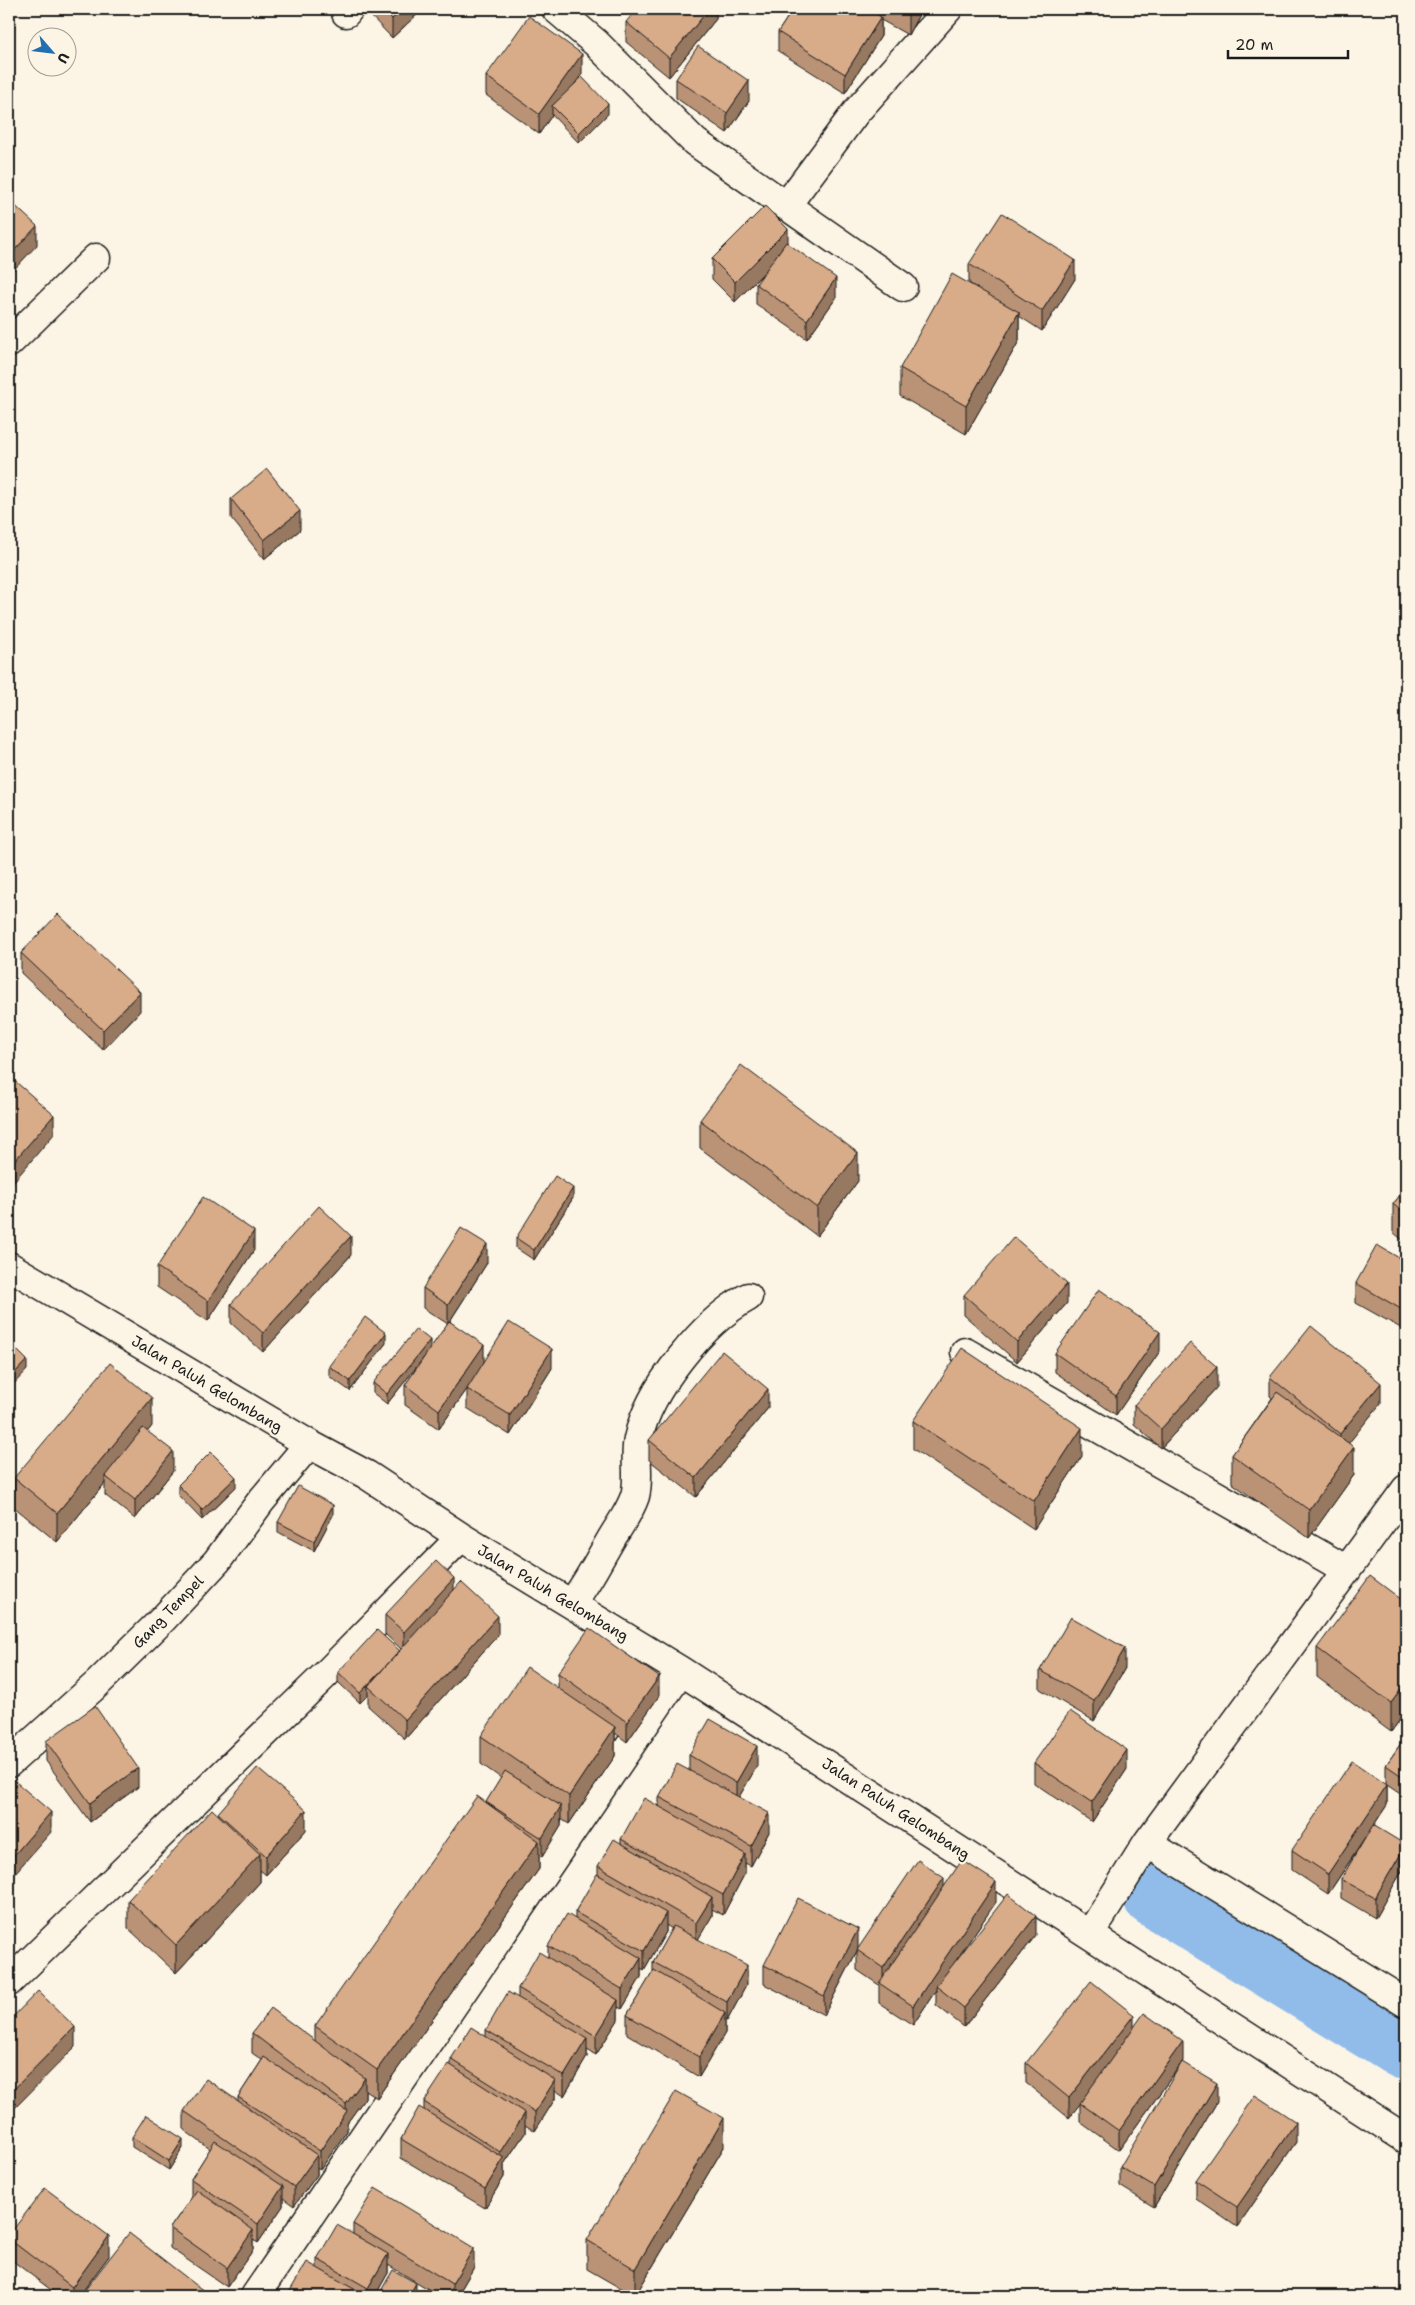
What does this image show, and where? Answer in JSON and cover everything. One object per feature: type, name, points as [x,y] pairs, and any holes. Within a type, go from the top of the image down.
[{"type":"street","points":[[556,9],[596,43],[695,142],[903,287]]},
{"type":"street","points":[[786,206],[856,112],[948,9]]},
{"type":"street","points":[[9,343],[96,258]]},
{"type":"street","name":"Jalan Paluh Gelombang","points":[[9,1266],[309,1444],[367,1476],[461,1537],[681,1671],[1406,2139]]},
{"type":"street","points":[[571,1604],[587,1584],[629,1511],[635,1494],[638,1441],[643,1419],[658,1391],[681,1357],[708,1328],[748,1297]]},
{"type":"street","points":[[965,1352],[1347,1570]]},
{"type":"street","name":"Gang Tempel","points":[[9,1763],[97,1684],[163,1619],[217,1561],[261,1501],[309,1444]]},
{"type":"street","points":[[1090,1934],[1141,1853],[1406,1489]]},
{"type":"street","points":[[9,1982],[324,1676],[461,1537]]},
{"type":"street","points":[[255,2296],[681,1671]]},
{"type":"street","points":[[1141,1853],[1406,2003]]},
{"type":"building","points":[[382,9],[403,9],[392,19]]},
{"type":"building","points":[[637,9],[709,9],[669,58],[626,22]]},
{"type":"building","points":[[793,9],[869,9],[881,17],[845,74],[778,32]]},
{"type":"building","points":[[896,9],[912,9],[908,15]]},
{"type":"building","points":[[529,16],[582,54],[539,114],[486,76]]},
{"type":"building","points":[[698,46],[749,81],[727,113],[676,79]]},
{"type":"building","points":[[582,77],[608,104],[579,133],[552,106]]},
{"type":"building","points":[[9,200],[37,226],[9,256]]},
{"type":"building","points":[[765,206],[788,229],[735,282],[712,259]]},
{"type":"building","points":[[1002,213],[1075,260],[1042,311],[969,264]]},
{"type":"building","points":[[786,242],[836,278],[807,320],[756,284]]},
{"type":"building","points":[[952,274],[1019,312],[966,406],[900,368]]},
{"type":"building","points":[[267,469],[300,511],[264,540],[231,499]]},
{"type":"building","points":[[58,914],[140,992],[103,1030],[21,953]]},
{"type":"building","points":[[741,1065],[858,1153],[817,1208],[700,1120]]},
{"type":"building","points":[[9,1076],[54,1115],[9,1167]]},
{"type":"building","points":[[555,1176],[573,1188],[534,1250],[516,1238]]},
{"type":"building","points":[[1406,1188],[1406,1215],[1393,1204]]},
{"type":"building","points":[[203,1197],[254,1231],[208,1301],[157,1267]]},
{"type":"building","points":[[319,1206],[351,1236],[263,1333],[231,1304]]},
{"type":"building","points":[[461,1228],[487,1244],[448,1305],[423,1288]]},
{"type":"building","points":[[1014,1237],[1067,1284],[1017,1342],[964,1295]]},
{"type":"building","points":[[1377,1245],[1406,1262],[1406,1312],[1356,1283]]},
{"type":"building","points":[[1099,1289],[1160,1332],[1116,1396],[1055,1353]]},
{"type":"building","points":[[365,1317],[386,1333],[350,1381],[329,1366]]},
{"type":"building","points":[[449,1321],[484,1345],[439,1410],[405,1385]]},
{"type":"building","points":[[509,1322],[552,1349],[510,1415],[467,1389]]},
{"type":"building","points":[[1311,1326],[1381,1383],[1340,1434],[1270,1377]]},
{"type":"building","points":[[416,1329],[430,1340],[387,1394],[373,1383]]},
{"type":"building","points":[[1190,1343],[1217,1367],[1161,1429],[1134,1405]]},
{"type":"building","points":[[12,1345],[27,1360],[9,1379],[9,1348]]},
{"type":"building","points":[[962,1348],[1082,1428],[1034,1501],[913,1421]]},
{"type":"building","points":[[722,1351],[768,1389],[696,1478],[649,1440]]},
{"type":"building","points":[[110,1363],[152,1398],[57,1513],[14,1478]]},
{"type":"building","points":[[1277,1392],[1354,1447],[1309,1510],[1232,1455]]},
{"type":"building","points":[[143,1428],[173,1451],[135,1500],[105,1476]]},
{"type":"building","points":[[211,1452],[236,1477],[202,1510],[178,1485]]},
{"type":"building","points":[[298,1486],[333,1505],[314,1541],[278,1522]]},
{"type":"building","points":[[436,1561],[454,1578],[404,1632],[385,1615]]},
{"type":"building","points":[[1370,1576],[1406,1603],[1406,1683],[1391,1703],[1317,1648]]},
{"type":"building","points":[[461,1582],[498,1616],[405,1720],[368,1686]]},
{"type":"building","points":[[1406,1588],[1406,1601],[1401,1597]]},
{"type":"building","points":[[1071,1617],[1125,1648],[1094,1701],[1040,1670]]},
{"type":"building","points":[[589,1628],[659,1677],[627,1722],[558,1673]]},
{"type":"building","points":[[377,1630],[400,1651],[360,1693],[338,1672]]},
{"type":"building","points":[[527,1667],[615,1727],[569,1796],[481,1736]]},
{"type":"building","points":[[95,1706],[138,1768],[90,1803],[46,1741]]},
{"type":"building","points":[[1070,1711],[1127,1750],[1092,1802],[1034,1763]]},
{"type":"building","points":[[710,1719],[757,1746],[736,1783],[689,1755]]},
{"type":"building","points":[[1406,1736],[1406,1779],[1386,1765]]},
{"type":"building","points":[[1352,1761],[1387,1785],[1328,1874],[1292,1850]]},
{"type":"building","points":[[677,1764],[769,1813],[751,1846],[659,1797]]},
{"type":"building","points":[[257,1768],[306,1810],[266,1856],[218,1813]]},
{"type":"building","points":[[505,1771],[561,1806],[542,1838],[486,1802]]},
{"type":"building","points":[[9,1776],[51,1812],[9,1861]]},
{"type":"building","points":[[477,1796],[539,1841],[377,2070],[315,2026]]},
{"type":"building","points":[[644,1798],[745,1854],[723,1895],[621,1839]]},
{"type":"building","points":[[212,1809],[260,1854],[176,1945],[128,1900]]},
{"type":"building","points":[[1373,1825],[1406,1845],[1375,1898],[1341,1879]]},
{"type":"building","points":[[614,1839],[712,1897],[696,1923],[598,1866]]},
{"type":"building","points":[[918,1860],[944,1878],[883,1968],[857,1950]]},
{"type":"building","points":[[962,1860],[996,1882],[913,2006],[879,1983]]},
{"type":"building","points":[[597,1874],[666,1913],[644,1951],[575,1912]]},
{"type":"building","points":[[1008,1894],[1036,1916],[964,2008],[936,1986]]},
{"type":"building","points":[[798,1898],[858,1929],[824,1996],[764,1965]]},
{"type":"building","points":[[567,1914],[641,1958],[622,1989],[548,1946]]},
{"type":"building","points":[[673,1926],[747,1965],[727,2002],[653,1962]]},
{"type":"building","points":[[539,1952],[618,2000],[596,2036],[518,1988]]},
{"type":"building","points":[[654,1970],[725,2013],[699,2057],[627,2015]]},
{"type":"building","points":[[1091,1981],[1134,2015],[1069,2098],[1026,2063]]},
{"type":"building","points":[[38,1991],[75,2027],[9,2094],[9,2021]]},
{"type":"building","points":[[508,1992],[587,2038],[564,2076],[486,2030]]},
{"type":"building","points":[[271,2008],[365,2078],[346,2104],[252,2033]]},
{"type":"building","points":[[1144,2013],[1183,2041],[1119,2131],[1080,2103]]},
{"type":"building","points":[[471,2027],[555,2080],[535,2112],[451,2059]]},
{"type":"building","points":[[264,2057],[347,2111],[320,2151],[238,2097]]},
{"type":"building","points":[[1182,2062],[1217,2083],[1154,2187],[1120,2167]]},
{"type":"building","points":[[449,2064],[525,2113],[500,2152],[424,2102]]},
{"type":"building","points":[[206,2079],[317,2155],[294,2187],[184,2111]]},
{"type":"building","points":[[676,2091],[724,2118],[635,2269],[587,2240]]},
{"type":"building","points":[[1255,2095],[1296,2122],[1237,2207],[1196,2180]]},
{"type":"building","points":[[419,2107],[504,2158],[485,2189],[401,2139]]},
{"type":"building","points":[[146,2115],[183,2139],[169,2161],[132,2137]]},
{"type":"building","points":[[215,2141],[283,2186],[258,2224],[191,2179]]},
{"type":"building","points":[[45,2188],[109,2236],[72,2287],[9,2239],[9,2235]]},
{"type":"building","points":[[375,2188],[474,2248],[452,2284],[353,2224]]},
{"type":"building","points":[[197,2190],[253,2230],[227,2268],[170,2228]]},
{"type":"building","points":[[337,2225],[388,2254],[368,2288],[317,2259]]},
{"type":"building","points":[[129,2233],[209,2295],[82,2296]]},
{"type":"building","points":[[307,2262],[366,2296],[287,2296]]},
{"type":"building","points":[[393,2270],[416,2283],[409,2296],[378,2296]]},
{"type":"waterway","points":[[1157,1892],[1406,2044]]}]
